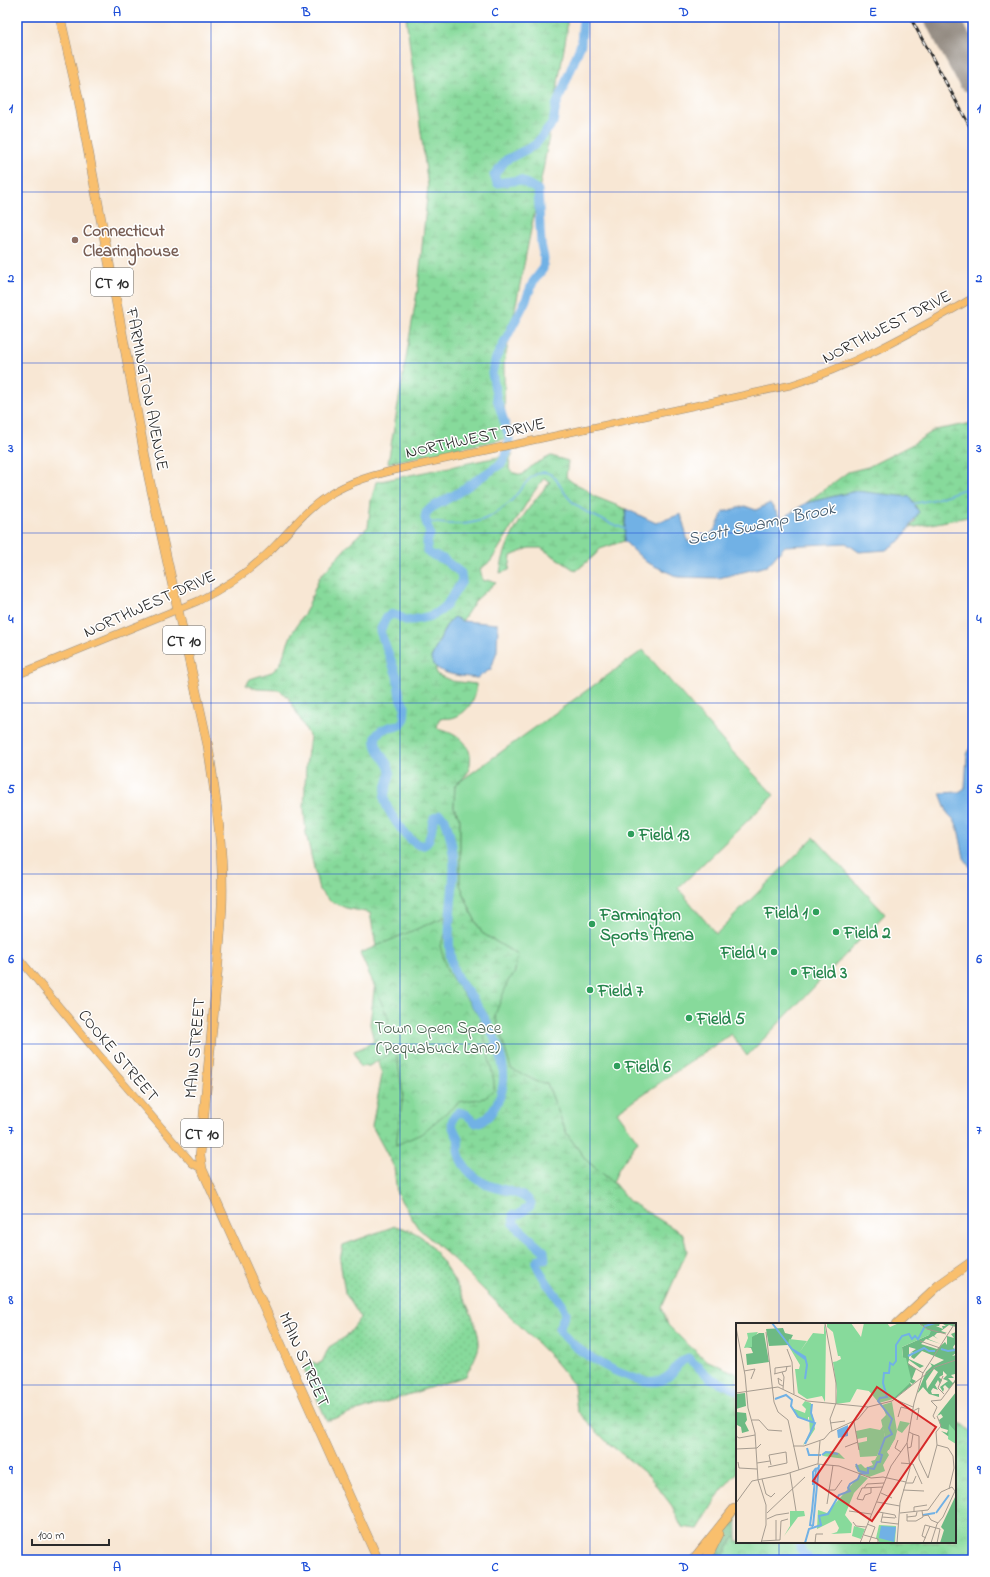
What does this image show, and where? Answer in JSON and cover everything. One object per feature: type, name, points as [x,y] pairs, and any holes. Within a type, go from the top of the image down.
[{"type":"highway","name":"FARMINGTON AVENUE","points":[[60,17],[78,92],[149,478],[191,672]]},
{"type":"highway","name":"MAIN STREET","points":[[191,672],[210,760],[221,855],[222,905],[201,1149],[202,1169],[378,1560]]},
{"type":"highway","points":[[898,1323],[939,1285],[973,1261]]},
{"type":"highway","points":[[693,1560],[736,1507]]},
{"type":"highway","points":[[706,1560],[736,1507]]},
{"type":"main road","name":"NORTHWEST DRIVE","points":[[17,675],[207,596],[242,575],[271,550],[317,503],[338,490],[360,480],[391,471],[773,390],[814,378],[867,356],[973,298]]},
{"type":"main road","name":"COOKE STREET","points":[[17,956],[102,1060],[192,1163],[202,1169]]},
{"type":"green space","points":[[406,17],[567,17],[567,31],[544,165],[504,364],[505,439],[388,463],[418,287],[428,187]]},
{"type":"green space","points":[[973,423],[973,516],[910,528],[916,520],[856,491],[806,503],[848,472],[868,467],[911,445],[935,430]]},
{"type":"green space","points":[[513,454],[510,460],[509,469],[514,473],[522,475],[533,465],[551,456],[568,461],[566,477],[572,482],[586,489],[593,496],[626,509],[624,541],[600,549],[576,571],[541,548],[529,548],[511,556],[509,570],[500,573],[507,547],[518,524],[550,482],[544,478],[531,496],[491,561],[480,569],[483,581],[490,580],[496,582],[476,600],[462,621],[454,617],[446,626],[431,658],[436,668],[436,674],[452,681],[476,684],[475,694],[468,708],[460,715],[455,717],[439,719],[437,728],[459,737],[468,748],[470,755],[468,772],[455,785],[454,807],[460,819],[460,884],[472,914],[482,933],[518,955],[514,975],[511,1068],[538,1082],[547,1083],[567,1134],[587,1161],[613,1182],[629,1201],[683,1234],[687,1251],[662,1307],[668,1325],[706,1360],[736,1374],[736,1473],[721,1491],[698,1529],[682,1527],[672,1506],[649,1476],[607,1442],[577,1411],[574,1385],[550,1356],[453,1259],[418,1228],[397,1194],[394,1167],[372,1126],[382,1075],[370,1024],[378,957],[370,913],[346,908],[330,901],[319,890],[306,833],[304,809],[306,765],[310,737],[288,697],[279,690],[257,689],[246,685],[250,679],[272,672],[280,664],[292,633],[307,609],[319,578],[353,540],[368,527],[371,501],[376,482]]},
{"type":"green space","name":"Farmington Sports Arena","points":[[643,650],[728,747],[774,795],[678,888],[716,934],[814,837],[885,914],[747,1056],[731,1034],[617,1112],[638,1141],[619,1168],[613,1182],[587,1161],[567,1134],[547,1083],[538,1082],[511,1069],[495,1015],[509,979],[514,975],[518,955],[482,933],[472,914],[460,884],[460,819],[454,807],[455,785]]},
{"type":"green space","name":"Town Open Space (Pequabuck Lane)","points":[[445,917],[446,932],[440,946],[447,971],[480,1018],[494,1081],[494,1089],[485,1098],[459,1102],[421,1134],[396,1145],[403,1095],[397,1056],[394,1051],[369,1066],[360,1067],[354,1051],[371,1043],[380,1036],[389,1020],[360,953]]},
{"type":"green space","points":[[395,1226],[411,1231],[422,1237],[441,1260],[459,1290],[474,1321],[478,1334],[479,1345],[477,1352],[466,1376],[327,1421],[303,1366],[313,1362],[317,1364],[322,1362],[329,1347],[347,1336],[361,1318],[345,1293],[340,1260],[343,1245]]},
{"type":"green space","points":[[956,1424],[964,1425],[973,1433],[973,1560],[721,1560],[734,1537],[736,1537],[736,1543],[956,1543]]},
{"type":"green space","points":[[736,1507],[736,1543],[738,1543],[760,1560],[706,1560]]},
{"type":"water","points":[[856,491],[910,497],[919,512],[902,539],[886,550],[859,552],[846,543],[785,546],[767,566],[719,578],[678,577],[646,562],[624,541],[626,509],[656,523],[681,514],[688,542],[702,539],[711,533],[717,525],[723,512],[745,506],[756,510],[770,503],[781,519],[806,503]]},
{"type":"water","points":[[454,617],[462,621],[498,624],[497,651],[491,669],[477,678],[450,674],[437,668],[433,664],[431,658],[446,626]]},
{"type":"water","points":[[973,741],[973,871],[964,858],[958,828],[954,820],[948,814],[940,793],[959,792],[965,788],[967,755]]},
{"type":"waterway","points":[[583,17],[581,44],[556,106],[553,123],[535,145],[506,160],[494,175],[497,183],[520,180],[538,190],[541,244],[544,258],[543,269],[533,282],[525,302],[496,358],[492,373],[497,399],[509,437],[509,449],[502,463],[456,494],[431,508],[426,513],[425,518],[430,534],[427,541],[427,551],[430,554],[443,559],[461,573],[462,581],[446,606],[431,616],[413,620],[405,620],[392,614],[386,618],[380,631],[397,676],[400,698],[405,707],[404,720],[400,725],[390,727],[380,732],[376,737],[376,745],[390,772],[384,797],[385,801],[396,821],[408,837],[421,845],[426,844],[434,818],[440,815],[445,819],[449,831],[454,861],[449,928],[450,952],[453,969],[488,1024],[499,1050],[502,1064],[504,1077],[502,1091],[497,1103],[489,1115],[484,1120],[476,1123],[466,1114],[459,1112],[453,1118],[452,1125],[458,1138],[458,1150],[461,1160],[467,1170],[480,1180],[490,1186],[515,1193],[527,1199],[531,1203],[530,1206],[518,1215],[513,1215],[514,1224],[544,1251],[545,1259],[539,1259],[536,1263],[566,1313],[559,1328],[565,1337],[575,1346],[603,1365],[633,1378],[647,1381],[658,1381],[664,1379],[672,1373],[683,1360],[688,1358],[710,1378],[736,1390]]},
{"type":"waterway","name":"Scott Swamp Brook","points":[[426,521],[466,524],[489,517],[509,503],[531,477],[542,472],[548,473],[554,477],[572,502],[586,512],[625,529]]},
{"type":"waterway","name":"Scott Swamp Brook","points":[[912,504],[936,499],[973,486]]},
{"type":"waterway","points":[[800,1543],[800,1548],[809,1560]]},
{"type":"taxiway","points":[[951,35],[962,42],[972,41]]},
{"type":"taxiway","points":[[966,64],[966,50],[973,40]]},
{"type":"runway","points":[[941,17],[973,76]]},
{"type":"railway","points":[[910,17],[973,132]]},
{"type":"place","name":"Connecticut Clearinghouse","points":[[75,240]]},
{"type":"place","name":"Field 13","points":[[631,834]]},
{"type":"place","name":"Field 1","points":[[816,912]]},
{"type":"place","name":"Farmington Sports Arena","points":[[592,924]]},
{"type":"place","name":"Field 2","points":[[836,932]]},
{"type":"place","name":"Field 4","points":[[774,952]]},
{"type":"place","name":"Field 3","points":[[794,972]]},
{"type":"place","name":"Field 7","points":[[590,990]]},
{"type":"place","name":"Field 5","points":[[689,1018]]},
{"type":"place","name":"Field 6","points":[[617,1066]]}]
